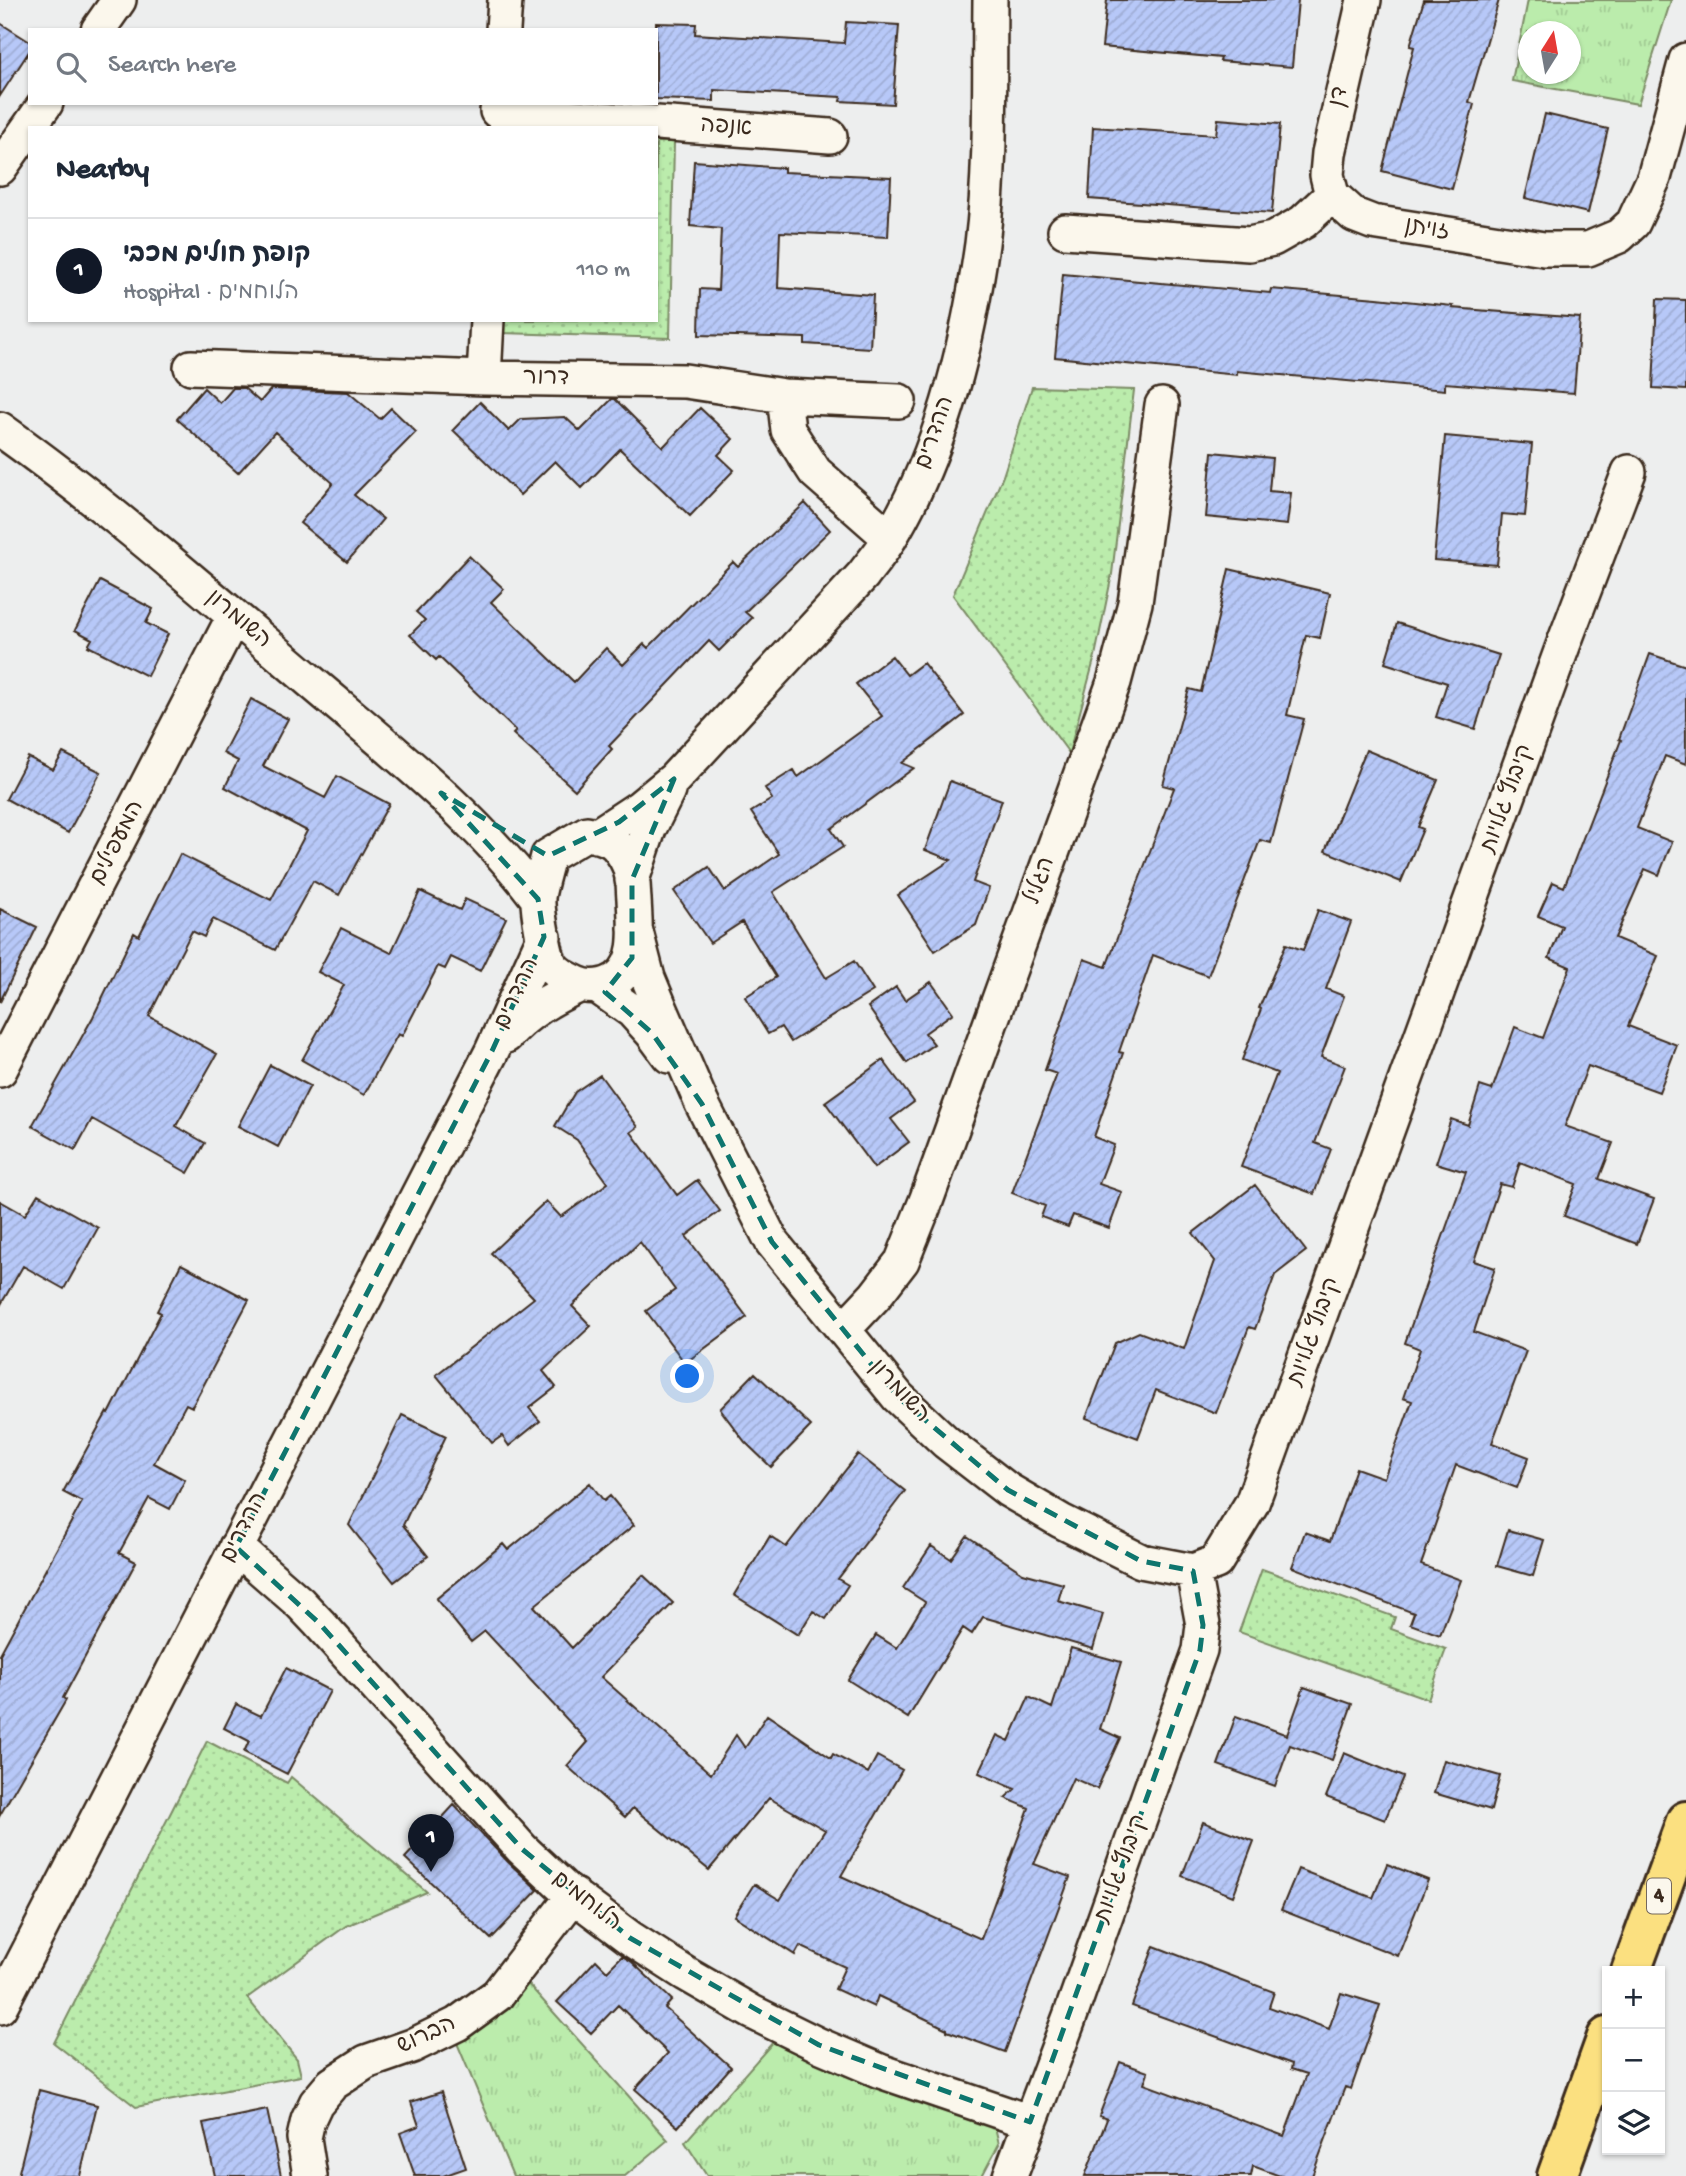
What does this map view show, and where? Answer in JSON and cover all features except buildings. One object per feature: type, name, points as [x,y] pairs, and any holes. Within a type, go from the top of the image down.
[{"type":"highway","name":"4","points":[[1633,1966],[1686,1821]]},
{"type":"highway","points":[[1557,2176],[1602,2051]]},
{"type":"street","points":[[99,28],[119,0]]},
{"type":"street","points":[[503,28],[505,0]]},
{"type":"street","name":"ההדרים","points":[[596,836],[630,815],[674,779],[863,575],[890,538],[913,496],[938,433],[967,325],[982,244],[988,161],[990,0]]},
{"type":"street","name":"דן","points":[[1332,195],[1327,175],[1329,153],[1364,0]]},
{"type":"street","name":"זויתן","points":[[1332,195],[1354,215],[1372,222],[1544,249],[1588,248],[1619,236],[1633,223],[1654,178],[1686,60]]},
{"type":"street","points":[[30,126],[45,105]]},
{"type":"street","name":"אנפה","points":[[497,114],[830,136]]},
{"type":"street","points":[[0,168],[28,128]]},
{"type":"street","points":[[1065,230],[1249,244],[1273,239],[1303,222],[1332,195]]},
{"type":"street","points":[[484,378],[487,322]]},
{"type":"street","name":"דרור","points":[[191,367],[484,378],[685,381],[784,396],[899,401]]},
{"type":"street","points":[[784,396],[788,430],[815,472],[890,538]]},
{"type":"street","name":"השומרון","points":[[0,403],[30,451]]},
{"type":"street","name":"הגליל","points":[[844,1329],[875,1296],[902,1261],[1114,682],[1135,603],[1162,405]]},
{"type":"street","name":"השומרון","points":[[0,429],[234,616],[441,793],[512,865],[538,899]]},
{"type":"street","name":"קיבוץ גלויות","points":[[1010,2176],[1200,1650],[1203,1625],[1193,1571],[1216,1562],[1252,1503],[1564,643],[1629,472]]},
{"type":"street","name":"המעפילים","points":[[0,1070],[234,616]]},
{"type":"street","name":"ההדרים","points":[[632,880],[649,829],[674,779]]},
{"type":"street","name":"השומרון","points":[[441,793],[548,856]]},
{"type":"street","points":[[587,833],[596,836],[614,843],[625,857],[632,880],[635,944],[632,958],[617,979],[590,986],[563,977],[551,965],[545,949],[538,899],[548,856],[587,833]]},
{"type":"street","name":"השומרון","points":[[635,928],[648,978],[702,1104],[772,1242],[898,1397],[946,1442],[1008,1490],[1061,1521],[1141,1561],[1193,1571]]},
{"type":"street","name":"ההדרים","points":[[0,2007],[492,1051],[544,937]]},
{"type":"street","name":"ההדרים","points":[[492,1051],[512,1028],[536,1008],[557,996],[590,986]]},
{"type":"street","name":"השומרון","points":[[590,986],[632,1011],[652,1033],[702,1104]]},
{"type":"street","name":"הלוחמים","points":[[236,1547],[319,1623],[522,1849],[573,1895],[630,1937],[686,1974],[752,2012],[819,2045],[880,2071],[1030,2123]]},
{"type":"street","name":"הברוש","points":[[310,2176],[304,2138],[307,2120],[316,2103],[332,2084],[366,2062],[412,2046],[457,2024],[498,1995],[573,1895]]},
{"type":"highlighted area","points":[[674,779],[632,880],[632,958],[605,992],[652,1033],[702,1104],[772,1242],[898,1397],[1008,1490],[1141,1561],[1193,1571],[1203,1625],[1200,1650],[1030,2122],[819,2045],[630,1938],[522,1849],[319,1623],[236,1547],[492,1051],[544,937],[538,899],[441,793],[548,856],[619,822]]},
{"type":"green space","points":[[1528,0],[1671,0],[1638,104],[1528,84],[1581,84],[1581,21],[1524,21]]},
{"type":"green space","points":[[1518,51],[1518,82],[1512,81]]},
{"type":"green space","points":[[658,142],[674,142],[670,338],[502,333],[502,322],[658,322]]},
{"type":"green space","points":[[1032,387],[1134,390],[1112,574],[1095,656],[1069,753],[953,595],[1003,476]]},
{"type":"green space","points":[[1262,1569],[1395,1617],[1391,1629],[1446,1649],[1428,1699],[1239,1632]]},
{"type":"green space","points":[[207,1741],[287,1783],[291,1777],[427,1892],[346,1926],[247,1998],[297,2059],[301,2076],[136,2107],[54,2043]]},
{"type":"green space","points":[[521,1976],[668,2140],[625,2176],[513,2176],[449,2024]]},
{"type":"green space","points":[[782,2032],[995,2127],[999,2144],[982,2176],[707,2176],[685,2142]]},
{"type":"place","name":"קופת חולים מכבי","points":[[431,1872]]}]
